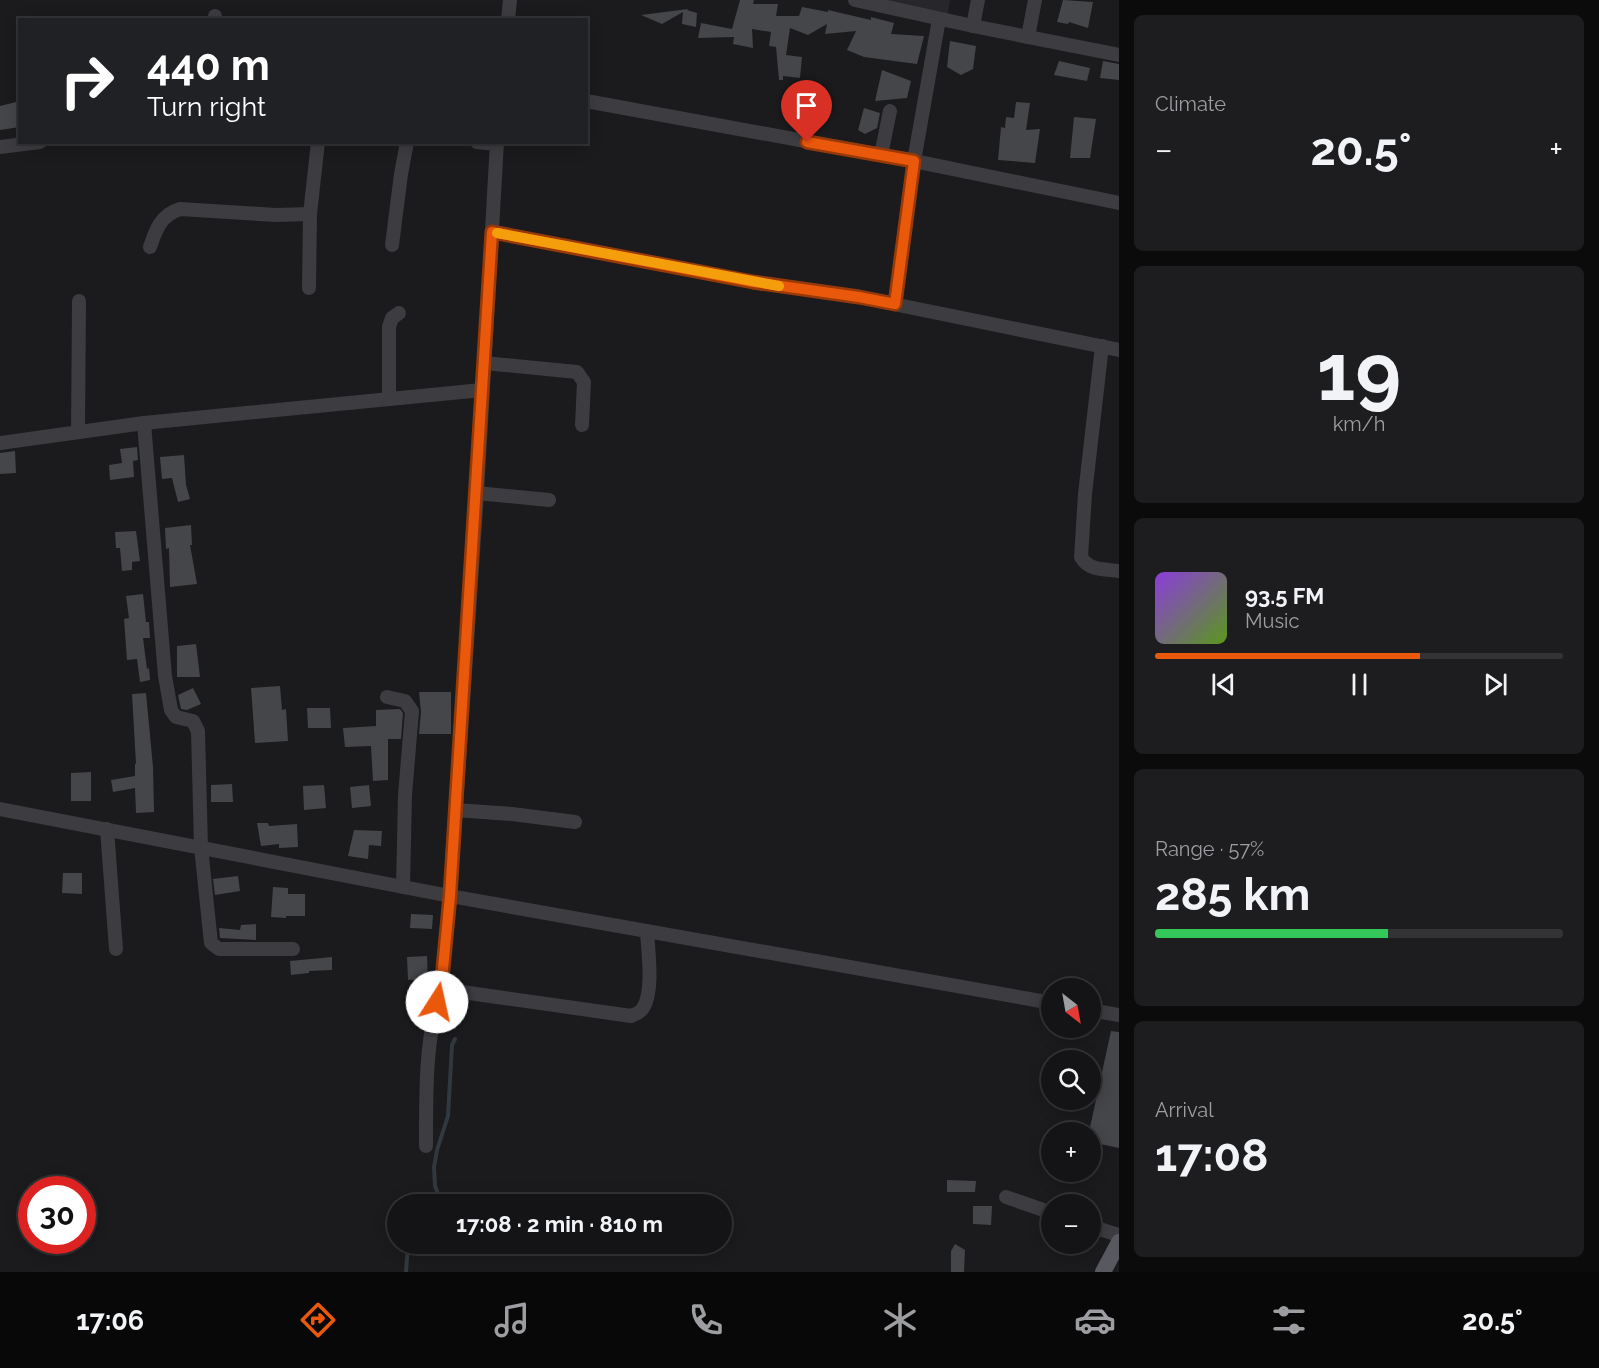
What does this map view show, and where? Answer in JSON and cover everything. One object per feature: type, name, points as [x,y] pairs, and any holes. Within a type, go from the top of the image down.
[{"type":"main road","points":[[1103,1272],[1119,1242]]},
{"type":"street","points":[[508,18],[510,0]]},
{"type":"street","points":[[855,0],[1119,55]]},
{"type":"street","points":[[973,26],[978,0]]},
{"type":"street","points":[[1028,37],[1035,0]]},
{"type":"street","points":[[895,304],[914,161],[939,19]]},
{"type":"street","points":[[588,101],[914,161],[1119,203]]},
{"type":"street","points":[[881,155],[890,111]]},
{"type":"street","points":[[0,147],[24,144]]},
{"type":"street","points":[[309,288],[310,214],[318,144]]},
{"type":"street","points":[[392,245],[407,144]]},
{"type":"street","points":[[426,1146],[431,1026],[441,989],[450,896],[477,493],[497,144]]},
{"type":"street","points":[[150,247],[160,222],[167,215],[180,209],[310,214]]},
{"type":"street","points":[[492,232],[753,282],[859,297],[1119,350]]},
{"type":"street","points":[[78,301],[78,432]]},
{"type":"street","points":[[389,399],[388,327],[392,318],[399,313]]},
{"type":"street","points":[[1102,346],[1085,494],[1081,557],[1092,568],[1119,571]]},
{"type":"street","points":[[484,363],[577,372],[584,382],[582,425]]},
{"type":"street","points":[[0,443],[144,423],[482,390]]},
{"type":"street","points":[[144,423],[165,676],[171,710],[176,717],[193,721],[198,730],[201,847],[210,938],[213,945],[219,949],[293,949]]},
{"type":"street","points":[[477,493],[549,500]]},
{"type":"street","points":[[387,697],[409,703],[412,716],[405,795],[403,887]]},
{"type":"street","points":[[0,810],[450,896],[1041,1001]]},
{"type":"street","points":[[455,810],[575,822]]},
{"type":"street","points":[[107,829],[116,949]]},
{"type":"street","points":[[441,989],[631,1016],[641,1012],[647,998],[649,975],[647,931]]},
{"type":"street","points":[[1101,1012],[1119,1015]]},
{"type":"street","points":[[1006,1197],[1041,1209]]},
{"type":"street","points":[[1101,1229],[1119,1235]]},
{"type":"shaded area","points":[[862,0],[950,0],[947,19]]},
{"type":"building","points":[[740,0],[754,0],[753,4],[778,4],[776,16],[799,16],[802,7],[828,12],[828,10],[871,20],[871,17],[894,23],[891,34],[924,36],[917,64],[864,57],[847,50],[856,31],[825,34],[827,24],[808,35],[790,28],[786,55],[802,57],[800,78],[783,76],[783,80],[779,80],[776,47],[769,46],[771,32],[752,29],[753,48],[733,44],[734,37],[698,38],[701,23],[732,29]]},
{"type":"building","points":[[1063,0],[1093,2],[1088,28],[1069,22],[1068,24],[1057,22]]},
{"type":"building","points":[[688,9],[697,13],[696,27],[682,24],[683,12],[662,24],[641,15]]},
{"type":"building","points":[[950,41],[976,46],[973,69],[961,75],[947,67]]},
{"type":"building","points":[[1059,61],[1090,68],[1087,81],[1054,75]]},
{"type":"building","points":[[1103,61],[1119,64],[1119,80],[1100,78]]},
{"type":"building","points":[[882,70],[911,81],[907,98],[875,101]]},
{"type":"building","points":[[18,102],[18,127],[0,130],[0,106]]},
{"type":"building","points":[[1016,102],[1030,103],[1026,130],[1040,129],[1035,163],[998,160],[1001,127],[1005,128],[1006,117],[1014,118]]},
{"type":"building","points":[[864,108],[880,113],[877,128],[865,134],[858,130]]},
{"type":"building","points":[[1074,117],[1096,119],[1090,158],[1070,158]]},
{"type":"building","points":[[137,447],[138,460],[133,461],[134,477],[110,480],[109,465],[122,463],[120,449]]},
{"type":"building","points":[[15,451],[16,473],[0,474],[0,453]]},
{"type":"building","points":[[184,455],[186,485],[190,499],[178,502],[172,478],[162,479],[160,457]]},
{"type":"building","points":[[191,525],[192,545],[190,545],[197,584],[170,587],[169,548],[166,549],[165,528]]},
{"type":"building","points":[[136,531],[140,561],[132,562],[132,570],[122,571],[120,548],[116,548],[115,532]]},
{"type":"building","points":[[143,594],[146,622],[149,622],[150,638],[143,638],[150,680],[140,682],[137,659],[127,660],[124,619],[129,618],[126,596]]},
{"type":"building","points":[[196,644],[200,677],[177,677],[177,646]]},
{"type":"building","points":[[280,686],[282,710],[286,709],[288,741],[255,743],[251,688]]},
{"type":"building","points":[[193,688],[201,704],[187,710],[181,709],[178,695]]},
{"type":"building","points":[[419,692],[451,692],[451,734],[419,734],[421,712]]},
{"type":"building","points":[[146,693],[153,767],[154,812],[136,813],[135,788],[113,792],[111,780],[135,776],[132,694]]},
{"type":"building","points":[[307,708],[330,708],[331,728],[308,728]]},
{"type":"building","points":[[400,709],[403,713],[401,739],[388,739],[388,780],[373,781],[371,746],[345,747],[343,728],[376,726],[376,710]]},
{"type":"building","points":[[91,772],[91,801],[71,801],[71,773]]},
{"type":"building","points":[[232,784],[233,802],[211,802],[211,785]]},
{"type":"building","points":[[324,785],[326,808],[304,810],[303,786]]},
{"type":"building","points":[[369,785],[371,806],[352,808],[350,787]]},
{"type":"building","points":[[257,823],[268,823],[269,826],[297,824],[298,847],[279,848],[279,844],[261,846]]},
{"type":"building","points":[[354,830],[382,831],[381,846],[369,845],[368,859],[348,856]]},
{"type":"building","points":[[63,873],[82,873],[82,894],[62,893]]},
{"type":"building","points":[[238,876],[240,891],[215,895],[213,879]]},
{"type":"building","points":[[273,887],[288,888],[288,894],[305,894],[305,916],[271,917]]},
{"type":"building","points":[[411,914],[433,915],[432,929],[410,928]]},
{"type":"building","points":[[256,924],[256,940],[220,938],[219,928],[240,930],[241,925]]},
{"type":"building","points":[[427,956],[428,979],[408,980],[407,957]]},
{"type":"building","points":[[332,957],[332,970],[291,975],[290,961]]},
{"type":"building","points":[[1111,1031],[1119,1032],[1119,1148],[1101,1144],[1101,1122],[1091,1122],[1094,1110],[1101,1110],[1101,1077]]},
{"type":"building","points":[[947,1180],[976,1181],[975,1192],[947,1192]]},
{"type":"building","points":[[973,1206],[992,1206],[991,1225],[973,1224]]},
{"type":"building","points":[[955,1244],[965,1250],[964,1272],[951,1272],[951,1251]]},
{"type":"waterway","points":[[438,1194],[435,1186],[434,1167],[448,1116],[452,1045],[455,1039]]},
{"type":"waterway","points":[[406,1272],[407,1254]]},
{"type":"slow traffic","points":[[497,233],[779,286]]},
{"type":"route","points":[[437,1002],[441,989],[450,896],[492,232],[753,282],[895,304],[914,161],[807,142]]}]
